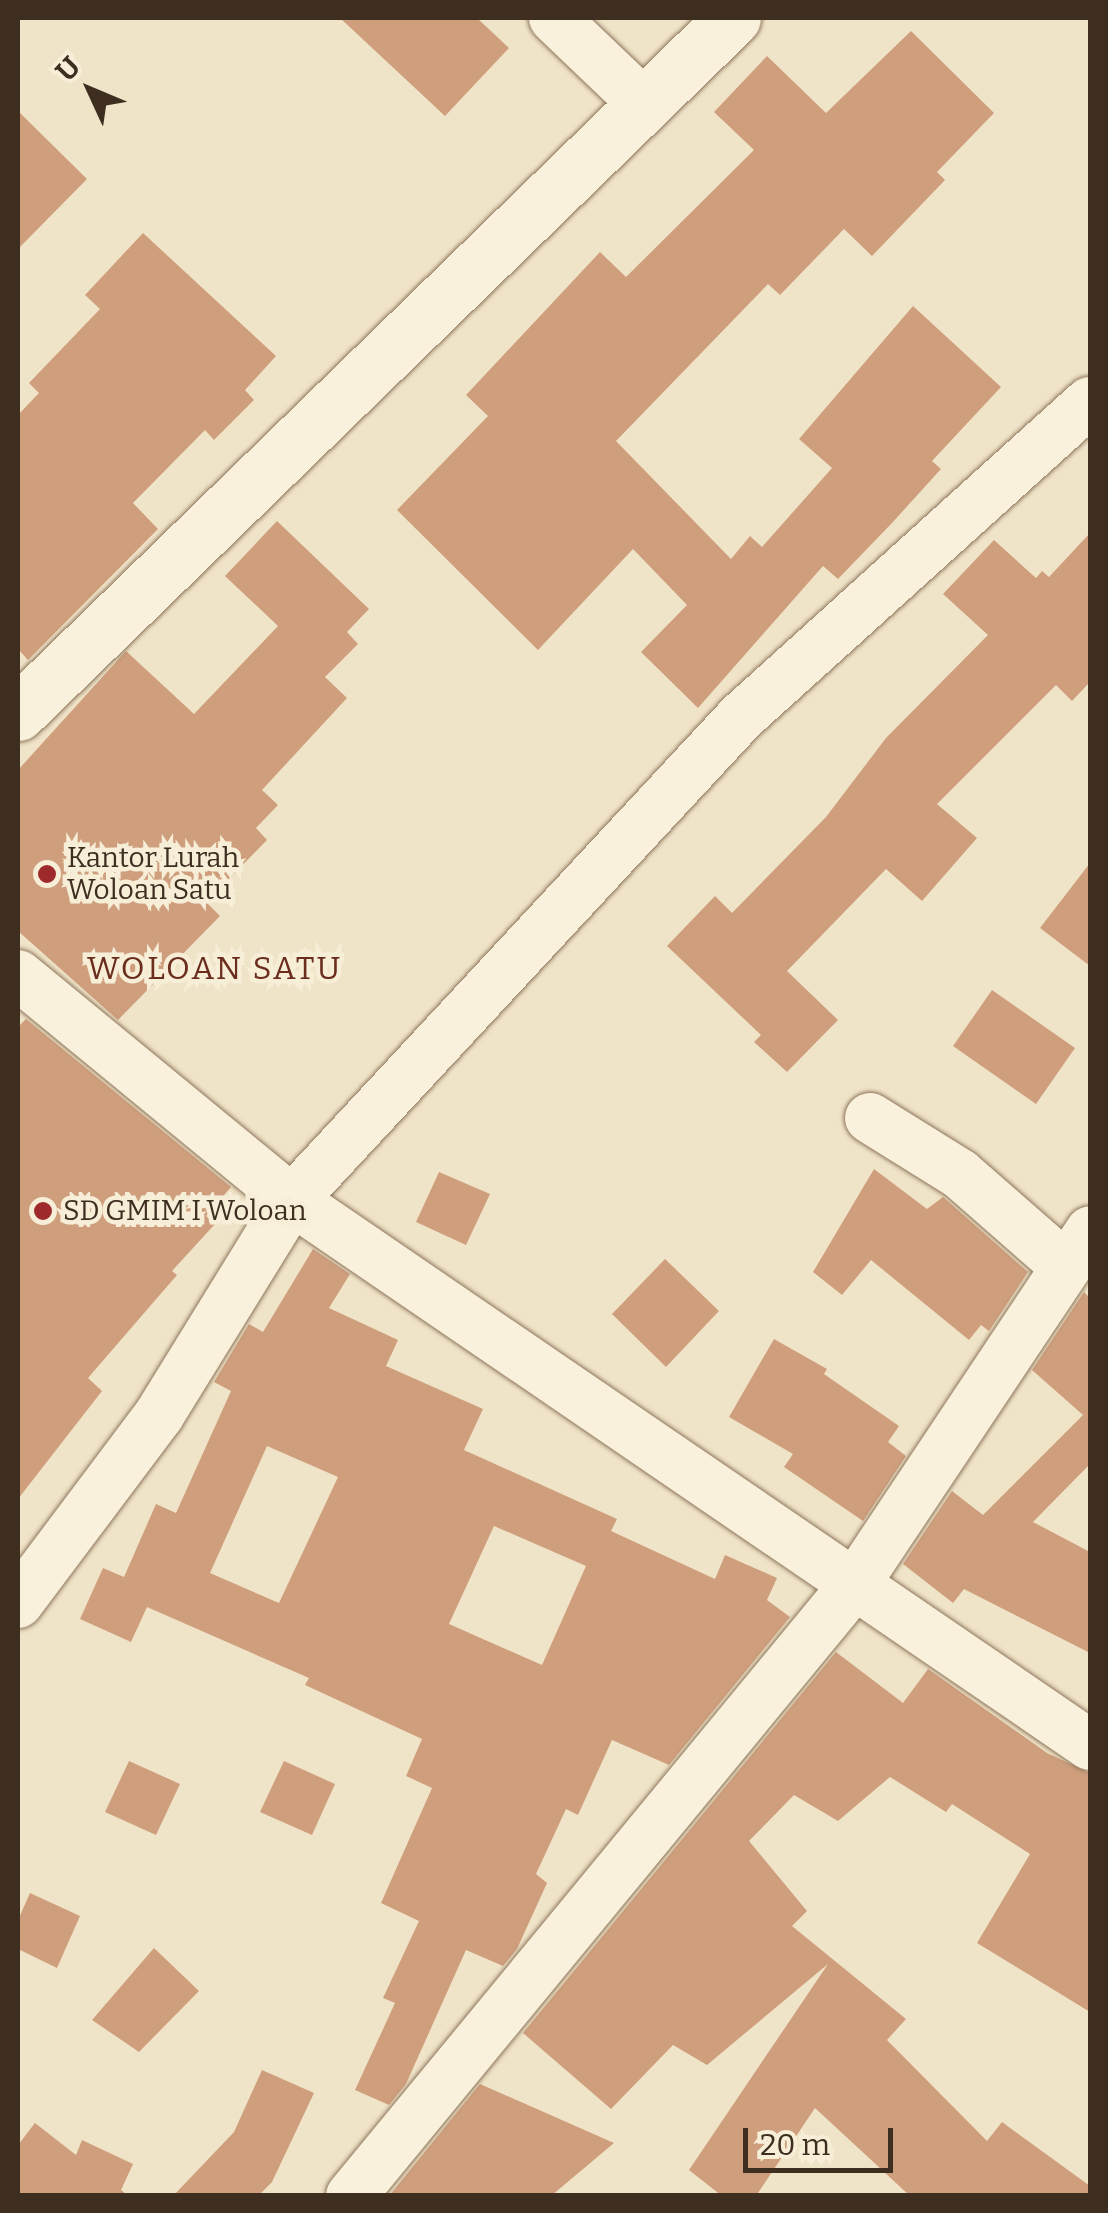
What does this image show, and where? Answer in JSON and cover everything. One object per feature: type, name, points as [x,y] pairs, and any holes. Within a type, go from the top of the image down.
[{"type":"main road","points":[[18,713],[733,18]]},
{"type":"street","points":[[554,18],[644,104]]},
{"type":"street","points":[[18,1603],[159,1415],[292,1200],[741,718],[1090,402]]},
{"type":"street","points":[[18,974],[292,1200],[1090,1746]]},
{"type":"street","points":[[351,2196],[855,1584],[1077,1248],[870,1118]]},
{"type":"building","points":[[340,18],[477,18],[509,48],[445,116]]},
{"type":"building","points":[[911,31],[994,113],[937,172],[945,180],[872,256],[844,229],[780,295],[768,284],[616,441],[731,559],[750,536],[762,547],[832,468],[799,439],[913,306],[1001,387],[932,461],[941,469],[892,523],[838,579],[823,566],[698,708],[641,652],[687,605],[633,549],[538,650],[397,510],[488,416],[466,395],[600,252],[626,277],[754,150],[714,112],[767,56],[826,113]]},
{"type":"building","points":[[18,111],[87,179],[18,249]]},
{"type":"building","points":[[143,233],[276,356],[245,390],[254,400],[214,440],[205,430],[133,503],[158,529],[28,660],[18,649],[18,415],[39,393],[29,383],[100,309],[85,295]]},
{"type":"building","points":[[277,521],[369,609],[347,632],[358,644],[325,677],[347,698],[262,790],[278,805],[256,828],[267,840],[206,902],[220,916],[118,1020],[18,931],[18,770],[126,651],[194,714],[278,626],[225,576]]},
{"type":"building","points":[[1090,533],[1090,682],[1072,701],[1056,685],[937,804],[977,838],[922,901],[886,869],[787,971],[838,1020],[787,1072],[754,1042],[761,1035],[667,946],[715,896],[732,913],[826,817],[886,738],[988,635],[943,594],[994,540],[1036,578],[1042,571],[1049,577]]},
{"type":"building","points":[[1090,863],[1090,966],[1040,928]]},
{"type":"building","points":[[992,990],[1075,1048],[1036,1104],[953,1046]]},
{"type":"building","points":[[26,1019],[231,1187],[206,1216],[215,1224],[172,1271],[177,1275],[88,1378],[102,1391],[18,1499],[18,1027]]},
{"type":"building","points":[[874,1169],[927,1209],[943,1197],[1028,1272],[989,1331],[981,1325],[969,1340],[871,1260],[842,1295],[813,1272]]},
{"type":"building","points":[[439,1172],[490,1194],[466,1245],[416,1222]]},
{"type":"building","points":[[313,1249],[350,1274],[329,1308],[398,1340],[386,1366],[483,1409],[464,1450],[617,1519],[611,1531],[715,1579],[725,1555],[777,1578],[767,1600],[790,1617],[669,1765],[612,1740],[578,1815],[566,1809],[536,1874],[547,1883],[517,1949],[503,1966],[466,1950],[406,2084],[389,2105],[355,2090],[395,2003],[383,1998],[419,1921],[381,1903],[432,1788],[406,1776],[422,1739],[305,1685],[309,1678],[147,1607],[131,1642],[80,1619],[103,1568],[124,1577],[156,1504],[176,1513],[231,1391],[214,1382],[249,1324],[263,1332]],"holes":[[[267,1446],[338,1477],[279,1603],[210,1573]],[[494,1526],[586,1566],[542,1665],[449,1624]]]},
{"type":"building","points":[[665,1259],[719,1311],[666,1367],[612,1314]]},
{"type":"building","points":[[1084,1292],[1090,1298],[1090,1464],[1033,1522],[1090,1552],[1090,1653],[964,1589],[953,1603],[903,1564],[952,1491],[983,1515],[1083,1415],[1032,1370]]},
{"type":"building","points":[[774,1339],[827,1369],[824,1374],[899,1426],[888,1442],[906,1456],[863,1521],[784,1467],[793,1454],[729,1417]]},
{"type":"building","points":[[836,1652],[903,1703],[928,1669],[1047,1753],[1090,1773],[1090,2012],[977,1943],[1030,1854],[952,1804],[946,1812],[890,1777],[838,1821],[794,1795],[749,1841],[807,1911],[792,1926],[906,2019],[887,2040],[987,2141],[1002,2122],[1090,2186],[1090,2196],[910,2196],[815,2108],[756,2196],[722,2196],[689,2170],[828,1964],[707,2065],[673,2045],[611,2109],[523,2033]]},
{"type":"building","points":[[129,1761],[180,1784],[156,1835],[105,1812]]},
{"type":"building","points":[[284,1761],[335,1784],[312,1835],[260,1812]]},
{"type":"building","points":[[30,1893],[80,1916],[57,1968],[18,1949],[18,1920]]},
{"type":"building","points":[[154,1948],[199,1991],[139,2052],[92,2020]]},
{"type":"building","points":[[262,2070],[314,2093],[272,2182],[258,2196],[173,2196],[234,2132]]},
{"type":"building","points":[[480,2084],[614,2143],[551,2196],[389,2196]]},
{"type":"building","points":[[35,2123],[76,2155],[82,2140],[133,2164],[121,2190],[129,2196],[18,2196],[18,2145]]},
{"type":"place","name":"Kantor Lurah Woloan Satu","points":[[47,874]]},
{"type":"place","name":"SD GMIM I Woloan","points":[[43,1211]]},
{"type":"district","name":"WOLOAN SATU","points":[[215,968]]}]
